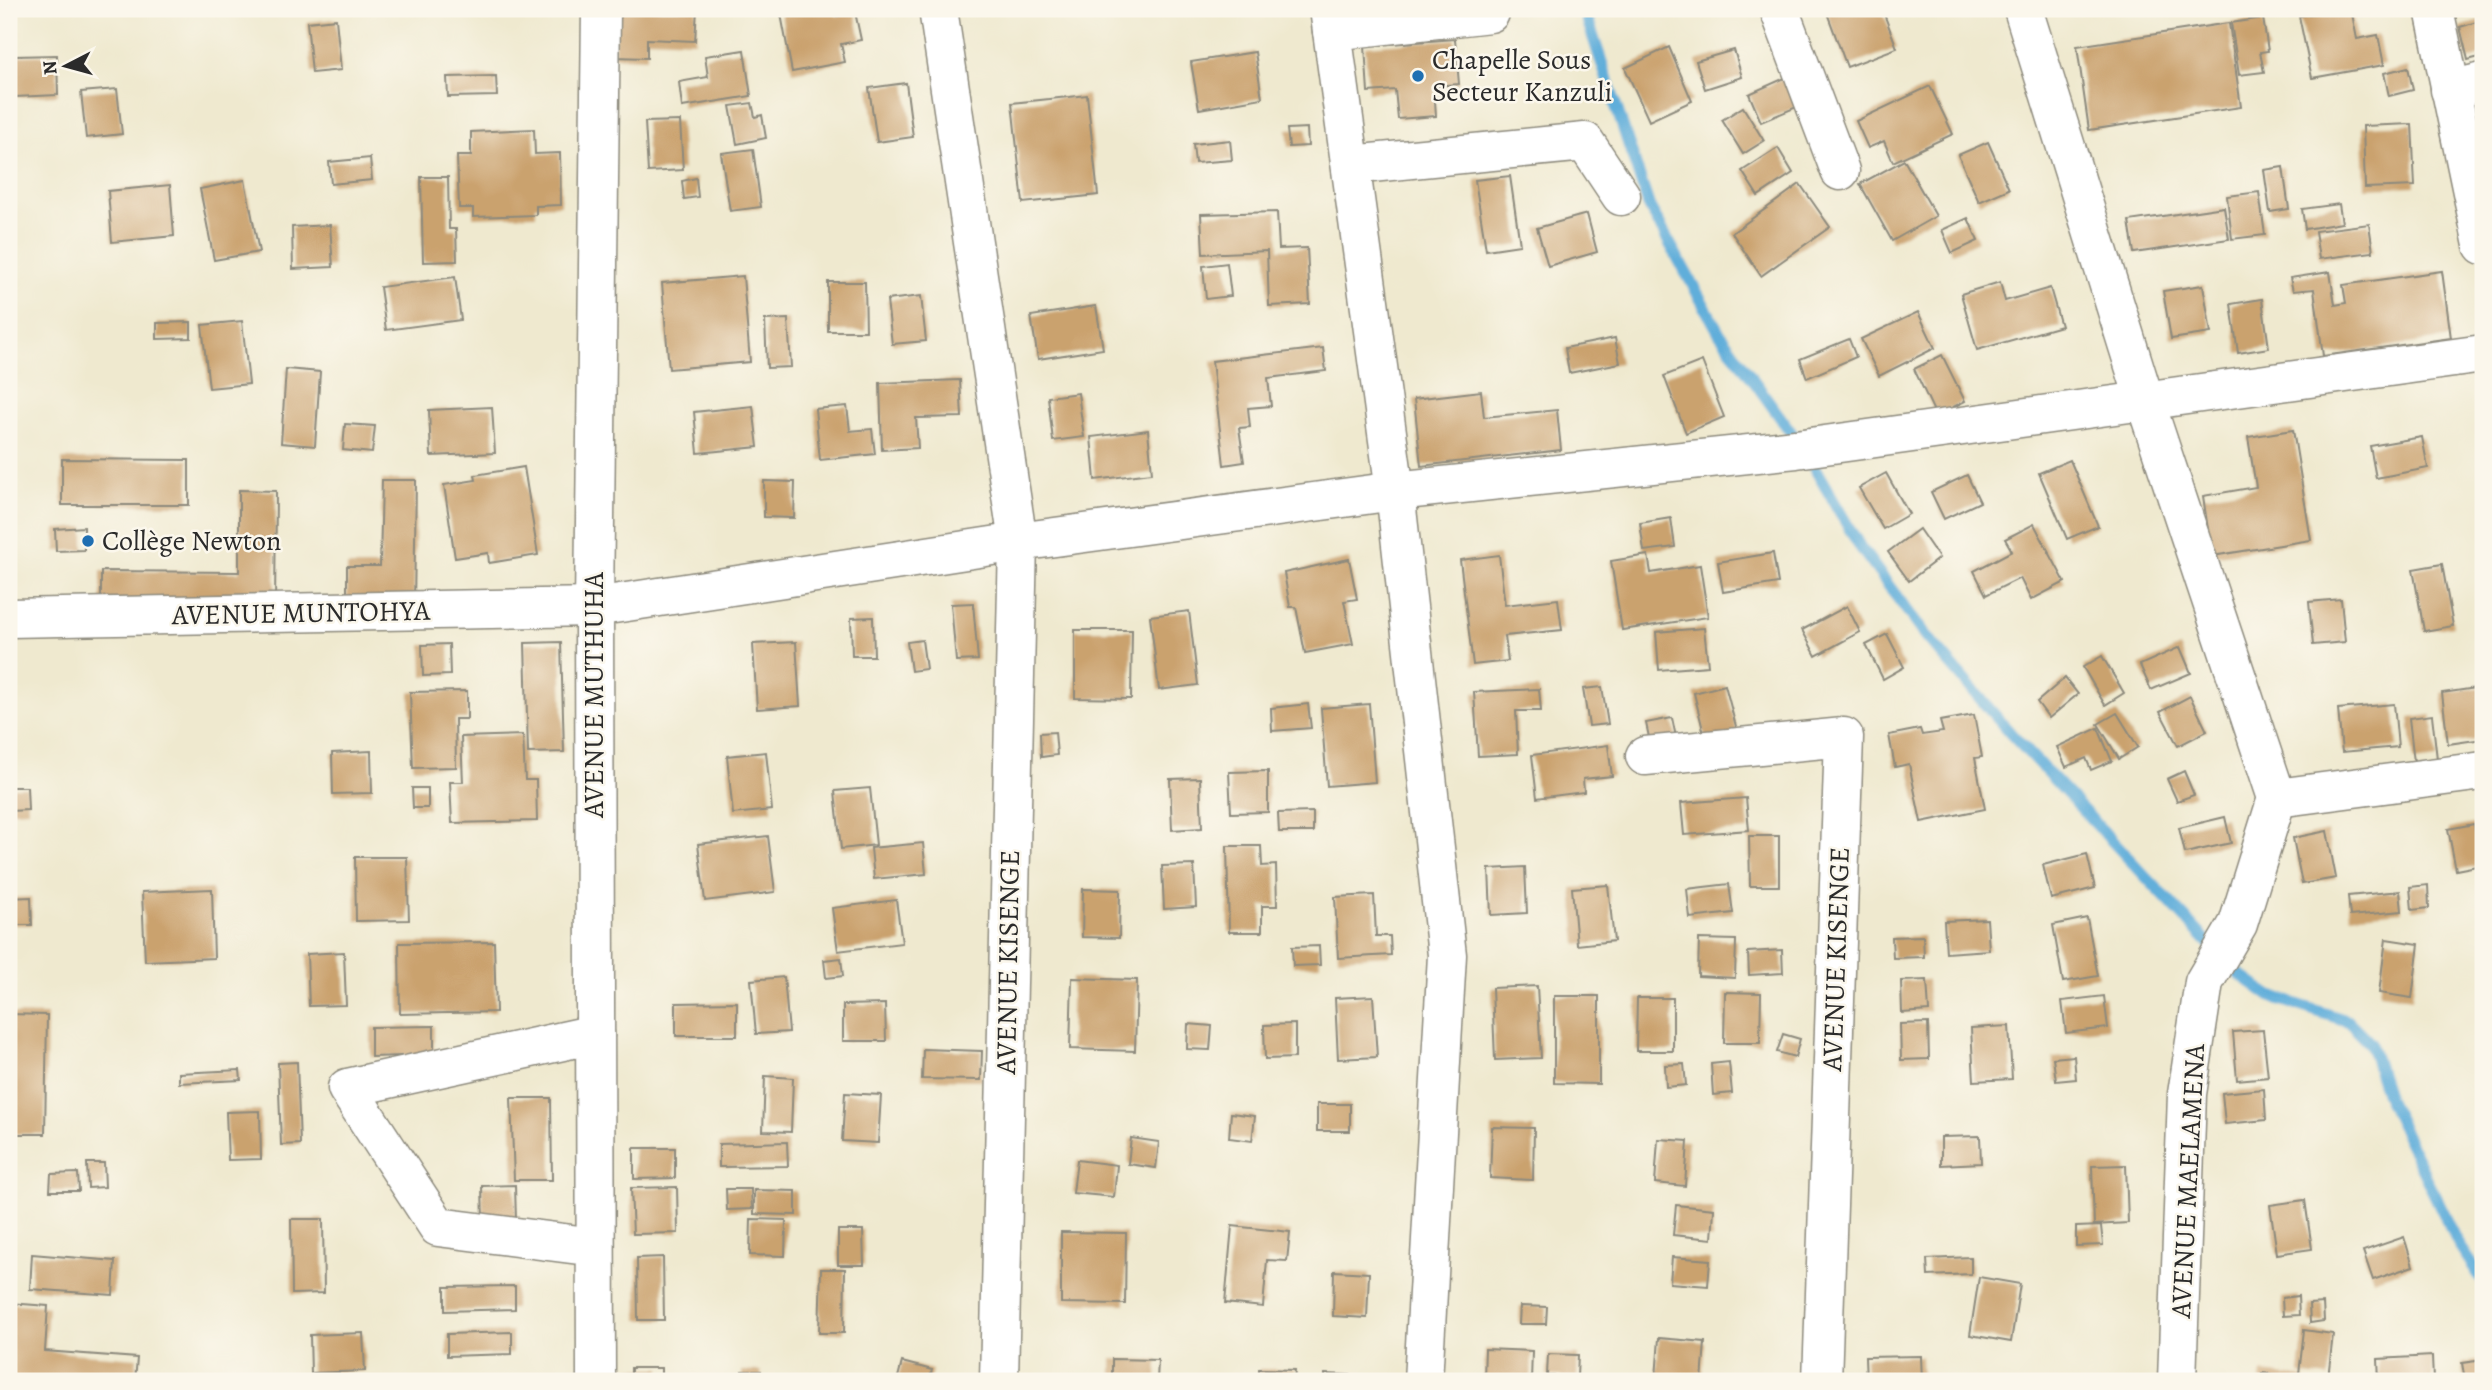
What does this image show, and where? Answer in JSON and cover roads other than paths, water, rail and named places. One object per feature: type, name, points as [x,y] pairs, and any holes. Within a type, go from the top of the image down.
[{"type":"street","name":"AVENUE MUTHUHA","points":[[596,1381],[594,607],[601,9]]},
{"type":"street","name":"AVENUE KISENGE","points":[[938,9],[1017,542],[999,1381]]},
{"type":"street","points":[[1423,1381],[1447,955],[1395,491],[1331,20],[1490,13],[1491,9]]},
{"type":"street","points":[[1779,9],[1840,172]]},
{"type":"street","points":[[2023,9],[2146,401],[2277,798],[2483,771]]},
{"type":"street","points":[[2434,9],[2467,86],[2483,245]]},
{"type":"street","points":[[1351,165],[1585,142],[1621,196]]},
{"type":"street","name":"AVENUE MUNTOHYA","points":[[9,618],[594,607],[1017,542],[1395,491],[1805,448],[2483,354]]},
{"type":"street","name":"AVENUE KISENGE","points":[[1645,756],[1844,737],[1822,1381]]},
{"type":"street","name":"AVENUE MAELAMENA","points":[[2177,1381],[2187,1094],[2204,982],[2238,924],[2277,798]]},
{"type":"street","points":[[595,1034],[347,1088],[438,1227],[595,1247]]},
{"type":"waterway","points":[[1584,9],[1649,206],[1720,334],[1806,453],[1860,547],[1926,636],[2011,734],[2234,970],[2270,996],[2348,1021],[2370,1043],[2387,1097],[2458,1243],[2483,1281]]},
{"type":"place","name":"Chapelle Sous Secteur Kanzuli","points":[[1418,76]]},
{"type":"place","name":"Collège Newton","points":[[88,541]]}]
